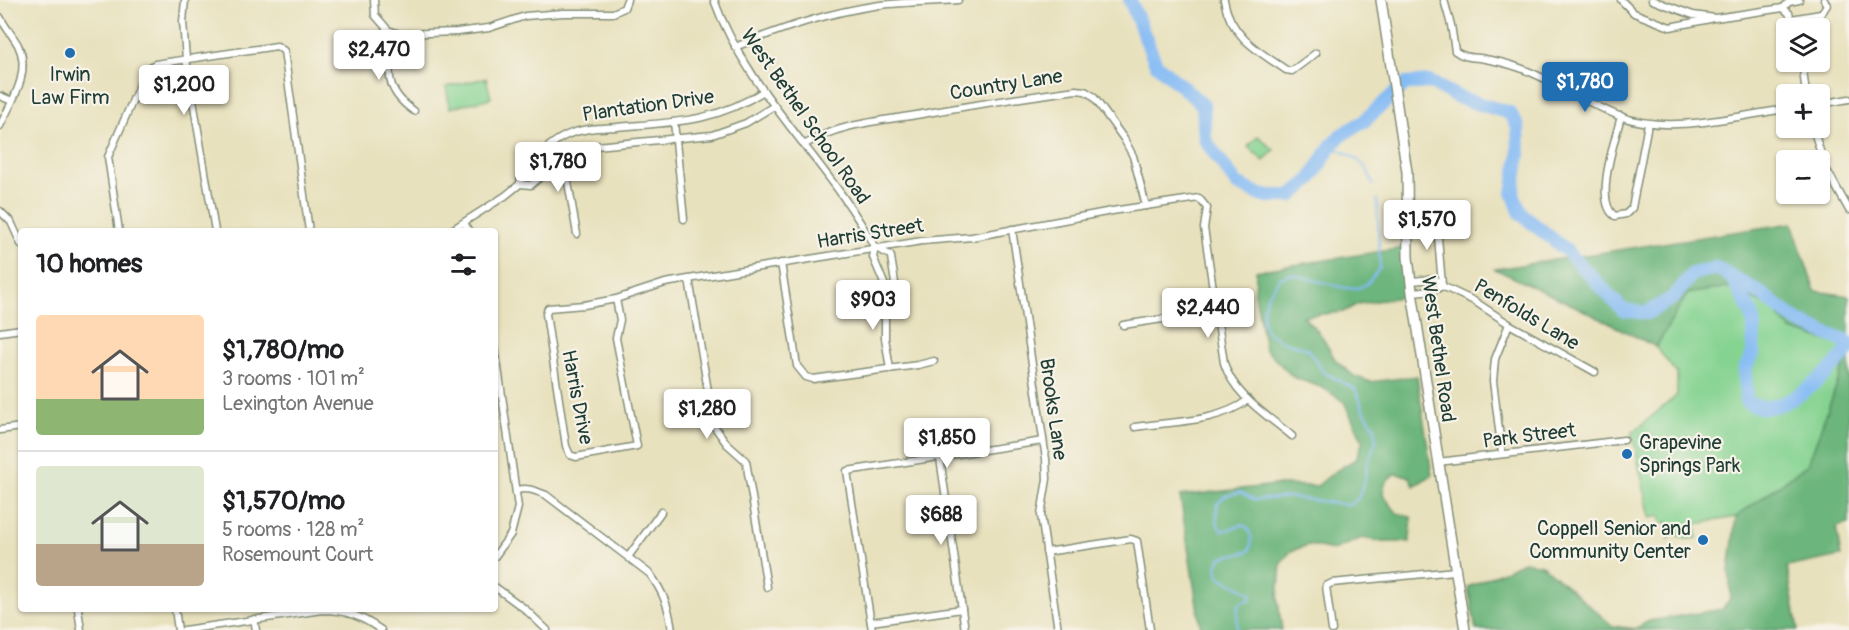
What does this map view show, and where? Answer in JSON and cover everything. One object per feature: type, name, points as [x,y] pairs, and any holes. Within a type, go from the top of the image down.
[{"type":"main road","name":"West Bethel Road","points":[[1381,0],[1407,172],[1408,257],[1412,292],[1465,630]]},
{"type":"street","points":[[185,0],[183,22],[186,59],[214,228]]},
{"type":"street","points":[[374,0],[375,15],[392,31],[457,32],[489,28],[525,15],[613,13],[624,8],[627,0]]},
{"type":"street","name":"West Bethel School Road","points":[[714,0],[724,28],[735,47],[774,106],[858,218],[875,248]]},
{"type":"street","points":[[735,47],[789,26],[828,15],[882,5],[958,0]]},
{"type":"street","points":[[1224,0],[1235,30],[1249,46],[1286,70],[1292,71],[1316,53]]},
{"type":"street","points":[[1444,0],[1455,51],[1460,56],[1484,58],[1537,75],[1621,117],[1648,124],[1679,124],[1776,110]]},
{"type":"street","points":[[1621,0],[1634,13],[1670,27],[1715,18],[1788,13],[1821,15],[1827,5],[1824,0]]},
{"type":"street","points":[[1652,0],[1693,15],[1715,18]]},
{"type":"street","points":[[1790,18],[1789,2],[1799,0]]},
{"type":"street","points":[[0,17],[18,45],[22,61],[21,78],[0,126]]},
{"type":"street","points":[[392,31],[391,86],[400,100],[414,111]]},
{"type":"street","points":[[119,228],[108,157],[146,70],[155,64],[277,46],[284,51],[309,228]]},
{"type":"street","name":"Plantation Drive","points":[[520,184],[521,172],[546,149],[573,132],[712,117],[729,111],[764,91]]},
{"type":"street","name":"Country Lane","points":[[804,145],[818,136],[846,127],[1029,96],[1084,91],[1093,96],[1130,151],[1146,206]]},
{"type":"street","points":[[0,96],[12,101]]},
{"type":"street","points":[[1830,102],[1849,99]]},
{"type":"street","name":"Plantation Drive","points":[[455,228],[520,184],[531,185],[575,148],[712,135],[746,123],[774,106]]},
{"type":"street","points":[[1621,117],[1604,195],[1608,209],[1615,216],[1626,214],[1632,208],[1648,124]]},
{"type":"street","points":[[674,122],[684,219]]},
{"type":"street","points":[[1816,138],[1825,167],[1848,205]]},
{"type":"street","points":[[546,149],[564,171],[577,234]]},
{"type":"street","name":"Harris Street","points":[[548,308],[584,305],[665,283],[781,263],[922,241],[972,237],[1199,198],[1207,208],[1204,228],[1216,311]]},
{"type":"street","points":[[0,211],[11,222],[18,237]]},
{"type":"street","points":[[1436,213],[1442,286]]},
{"type":"street","points":[[464,223],[467,228]]},
{"type":"street","name":"Brooks Lane","points":[[1012,229],[1043,441],[1047,479],[1041,515],[1058,630]]},
{"type":"street","points":[[888,293],[873,257],[875,248],[890,255],[895,283],[888,293],[885,314],[885,338],[890,369]]},
{"type":"street","points":[[781,263],[796,366],[801,373],[813,379],[934,361]]},
{"type":"street","points":[[689,279],[714,426],[718,434],[746,461],[767,587]]},
{"type":"street","name":"Penfolds Lane","points":[[1411,281],[1435,279],[1442,286],[1474,301],[1509,324],[1595,372]]},
{"type":"street","name":"Penfolds Lane","points":[[1412,292],[1435,290],[1442,286]]},
{"type":"street","name":"Harris Drive","points":[[548,308],[546,314],[566,446],[570,455],[576,457],[637,446],[616,338],[620,320],[616,298]]},
{"type":"street","points":[[1122,324],[1216,311],[1228,374],[1242,395],[1292,436]]},
{"type":"street","points":[[1503,454],[1493,381],[1495,358],[1509,324]]},
{"type":"street","points":[[0,332],[18,329]]},
{"type":"street","points":[[498,366],[518,507],[515,524],[508,540],[498,552]]},
{"type":"street","points":[[1135,427],[1218,415],[1248,400]]},
{"type":"street","points":[[0,430],[18,427]]},
{"type":"street","name":"Park Street","points":[[1438,462],[1624,440]]},
{"type":"street","points":[[872,630],[848,471],[1043,441]]},
{"type":"street","points":[[940,458],[965,630]]},
{"type":"street","points":[[517,490],[531,489],[546,495],[650,574],[662,591],[669,608],[672,630]]},
{"type":"street","points":[[628,557],[661,512]]},
{"type":"street","points":[[1046,552],[1131,539],[1137,541],[1150,630]]},
{"type":"street","points":[[1332,630],[1326,586],[1332,583],[1455,571]]},
{"type":"street","points":[[498,589],[525,609],[547,630]]},
{"type":"street","points":[[871,622],[962,609]]},
{"type":"street","points":[[78,612],[81,630]]},
{"type":"street","points":[[175,612],[178,630]]},
{"type":"street","points":[[184,630],[298,612]]},
{"type":"street","points":[[348,612],[381,630]]},
{"type":"street","points":[[254,619],[256,630]]},
{"type":"green space","points":[[486,78],[491,98],[450,108],[446,87]]},
{"type":"green space","points":[[1258,136],[1274,150],[1264,161],[1248,147]]},
{"type":"green space","points":[[1792,223],[1815,291],[1849,296],[1849,347],[1791,330],[1771,307],[1727,287],[1687,294],[1656,347],[1495,269]]},
{"type":"green space","points":[[1402,248],[1406,296],[1358,304],[1343,312],[1303,316],[1321,335],[1336,361],[1354,376],[1371,382],[1417,376],[1432,475],[1414,486],[1409,476],[1395,474],[1389,478],[1383,491],[1383,495],[1397,513],[1411,517],[1410,542],[1382,542],[1362,538],[1334,550],[1309,545],[1291,551],[1281,563],[1278,600],[1282,630],[1201,630],[1180,496],[1276,485],[1317,486],[1334,472],[1356,459],[1363,441],[1344,402],[1323,388],[1293,377],[1265,349],[1255,294],[1256,271]]},
{"type":"green space","name":"Grapevine Springs Park","points":[[1727,287],[1771,307],[1791,330],[1849,347],[1849,351],[1808,464],[1736,517],[1696,524],[1697,538],[1686,539],[1672,533],[1669,539],[1667,522],[1662,523],[1660,516],[1650,518],[1632,433],[1677,395],[1677,374],[1656,347],[1687,294]]},
{"type":"green space","points":[[1849,351],[1849,524],[1836,527],[1841,556],[1787,567],[1798,630],[1476,630],[1468,587],[1524,562],[1542,565],[1613,626],[1635,629],[1649,621],[1723,609],[1731,597],[1729,571],[1736,517],[1808,464]]},
{"type":"waterway","points":[[1130,0],[1156,64],[1203,105],[1205,140],[1237,184],[1263,196],[1291,196],[1310,180],[1331,146],[1341,135],[1363,122],[1405,84],[1429,82],[1460,98],[1510,113],[1518,127],[1519,155],[1513,193],[1521,214],[1565,249],[1623,310],[1647,313],[1674,297],[1692,274],[1716,268],[1757,291],[1799,322],[1849,343]]},
{"type":"waterway","points":[[1331,146],[1363,164],[1373,185]]},
{"type":"waterway","points":[[1237,630],[1238,606],[1243,601],[1250,600],[1252,595],[1219,577],[1217,567],[1220,558],[1249,551],[1251,539],[1247,527],[1242,525],[1223,531],[1220,529],[1217,504],[1225,496],[1240,492],[1255,500],[1289,497],[1349,505],[1358,499],[1366,476],[1366,468],[1376,440],[1375,428],[1364,411],[1355,389],[1323,372],[1308,349],[1279,340],[1266,331],[1263,323],[1263,308],[1267,296],[1280,278],[1291,274],[1345,288],[1358,288],[1367,284],[1380,268],[1377,200]]},
{"type":"waterway","points":[[1731,276],[1752,314],[1754,327],[1753,354],[1745,369],[1746,401],[1759,407],[1787,401],[1816,382],[1849,349]]},
{"type":"place","name":"Irwin Law Firm","points":[[70,53]]},
{"type":"place","name":"Grapevine Springs Park","points":[[1627,454]]},
{"type":"place","name":"Coppell Senior and Community Center","points":[[1703,540]]}]
